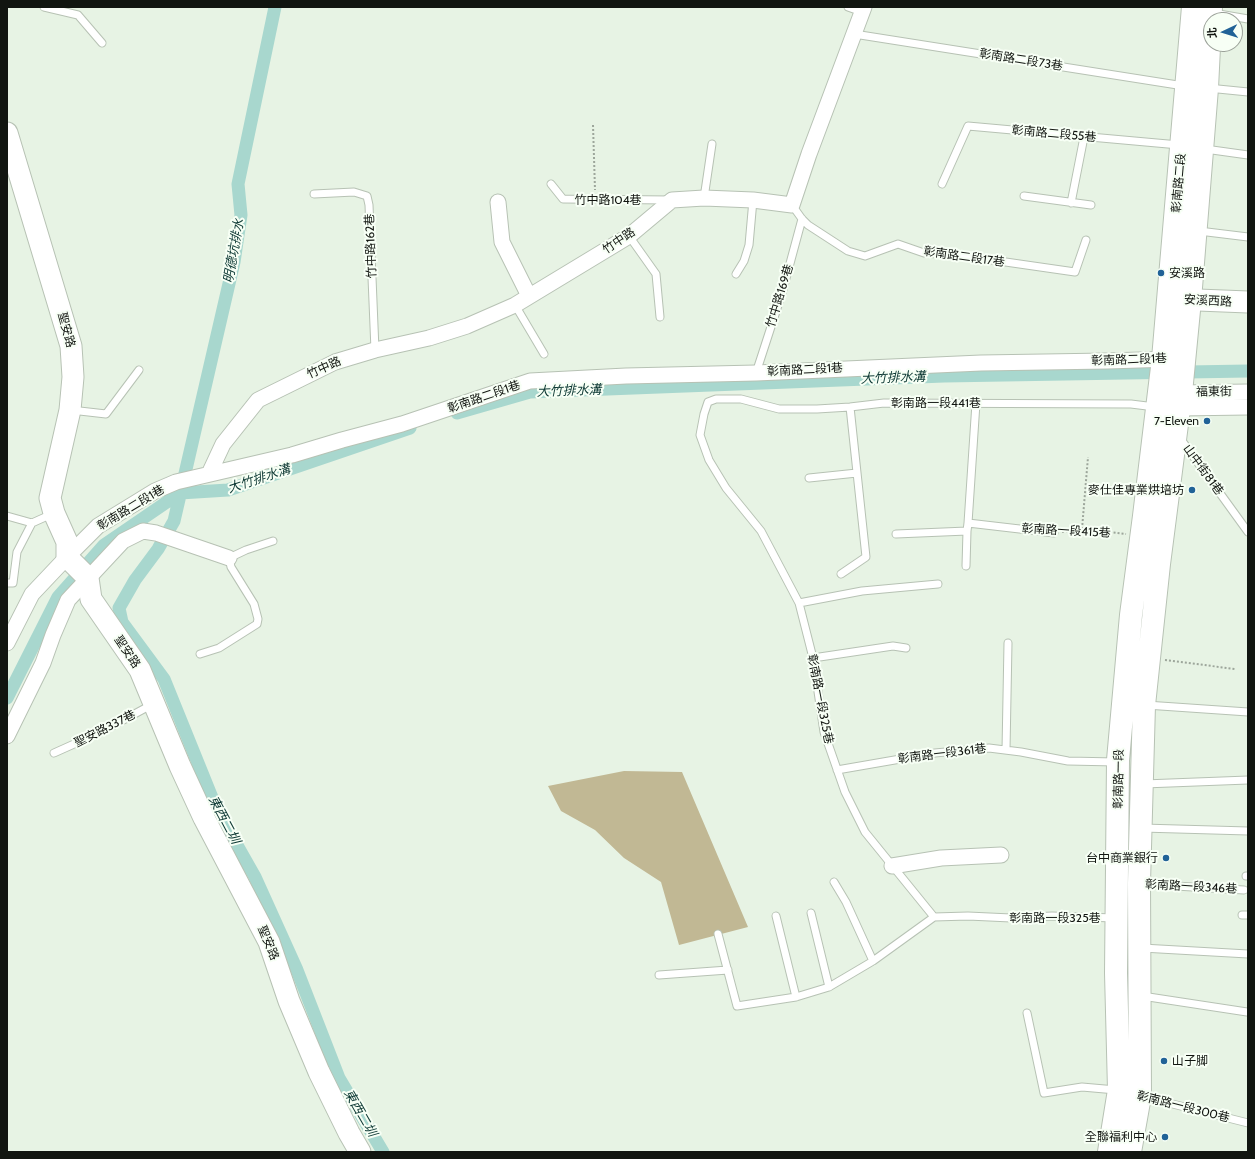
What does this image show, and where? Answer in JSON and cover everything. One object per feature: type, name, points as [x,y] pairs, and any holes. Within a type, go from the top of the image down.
[{"type":"main road","name":"彰南路二段","points":[[1174,359],[1168,298],[1192,147],[1205,9]]},
{"type":"main road","name":"彰南路二段","points":[[1174,359],[1190,300],[1196,231],[1192,147]]},
{"type":"main road","points":[[1169,410],[1174,359]]},
{"type":"main road","name":"彰南路一段","points":[[1109,1152],[1129,1093],[1140,995],[1140,948],[1128,919],[1118,762],[1130,615],[1141,536],[1169,410]]},
{"type":"main road","name":"彰南路一段","points":[[1130,1152],[1129,1093],[1116,973],[1128,919],[1139,883],[1144,705],[1159,564],[1169,410]]},
{"type":"street","points":[[672,200],[704,198],[753,200],[792,204],[808,154],[863,10]]},
{"type":"street","name":"聖安路","points":[[7,133],[18,180],[71,346],[73,377],[70,410],[50,498],[54,513],[67,542],[67,557]]},
{"type":"street","name":"竹中路","points":[[209,474],[223,444],[258,400],[335,362],[375,350],[429,338],[467,326],[515,305],[629,236],[672,200]]},
{"type":"street","points":[[498,202],[502,242],[529,296]]},
{"type":"street","name":"安溪西路","points":[[1168,298],[1248,302]]},
{"type":"street","name":"彰南路二段1巷","points":[[7,643],[32,594],[67,557],[98,526],[155,491],[176,482],[292,455],[402,424],[530,381],[981,363],[1174,359]]},
{"type":"street","points":[[1248,392],[1248,407]]},
{"type":"street","name":"福東街","points":[[1169,410],[1248,392]]},
{"type":"street","name":"福東街","points":[[1169,410],[1248,407]]},
{"type":"street","points":[[7,736],[44,662],[53,635],[68,600],[123,541],[143,531],[156,533],[229,558]]},
{"type":"street","points":[[67,557],[88,578]]},
{"type":"street","name":"聖安路","points":[[88,578],[91,599],[140,670],[180,766],[204,818],[269,942],[289,1001],[319,1072],[360,1152]]},
{"type":"street","points":[[892,866],[941,858],[1001,855]]},
{"type":"lane","points":[[44,7],[78,15],[102,43]]},
{"type":"lane","points":[[848,7],[863,10]]},
{"type":"lane","points":[[1205,9],[1248,19]]},
{"type":"lane","name":"彰南路二段73巷","points":[[854,34],[1197,87],[1248,92]]},
{"type":"lane","name":"彰南路二段55巷","points":[[942,184],[968,126],[1192,147],[1248,155]]},
{"type":"lane","points":[[1071,203],[1084,137]]},
{"type":"lane","points":[[704,198],[712,144]]},
{"type":"lane","name":"竹中路104巷","points":[[551,184],[563,199],[672,200]]},
{"type":"lane","name":"竹中路162巷","points":[[314,194],[354,192],[367,196],[369,205],[375,350]]},
{"type":"lane","points":[[1024,196],[1091,205]]},
{"type":"lane","points":[[736,274],[744,261],[750,245],[753,200]]},
{"type":"lane","name":"彰南路二段17巷","points":[[792,204],[808,225],[848,251],[865,256],[898,244],[924,253],[964,256],[1075,272],[1086,240]]},
{"type":"lane","name":"竹中路169巷","points":[[756,373],[782,293],[802,219]]},
{"type":"lane","points":[[1196,231],[1248,237]]},
{"type":"lane","points":[[629,236],[656,274],[660,318]]},
{"type":"lane","points":[[515,305],[544,354]]},
{"type":"lane","points":[[70,410],[106,414],[139,370]]},
{"type":"lane","name":"彰南路一段441巷","points":[[716,399],[741,399],[779,409],[817,409],[884,403],[976,403],[1131,404],[1169,410]]},
{"type":"lane","name":"彰南路一段325巷","points":[[716,399],[708,402],[700,435],[708,460],[726,488],[761,530],[799,603],[813,658],[824,732],[845,792],[865,832],[934,916],[1011,918],[1052,916],[1128,919]]},
{"type":"lane","points":[[966,566],[976,403]]},
{"type":"lane","points":[[842,574],[866,558],[850,407]]},
{"type":"lane","name":"山中街81巷","points":[[1169,410],[1248,532]]},
{"type":"lane","points":[[809,478],[857,473]]},
{"type":"lane","points":[[7,583],[13,583],[18,552],[32,523],[54,513]]},
{"type":"lane","points":[[7,516],[32,523]]},
{"type":"lane","name":"彰南路一段415巷","points":[[968,523],[1054,533]]},
{"type":"lane","points":[[896,534],[967,531]]},
{"type":"lane","points":[[200,654],[219,648],[257,624],[258,619],[254,604],[231,567],[229,558],[246,550],[273,542]]},
{"type":"lane","points":[[799,603],[862,591],[938,584]]},
{"type":"lane","points":[[1006,750],[1008,643]]},
{"type":"lane","points":[[813,658],[893,646],[906,648]]},
{"type":"lane","name":"聖安路337巷","points":[[54,753],[103,731],[155,703]]},
{"type":"lane","points":[[1144,705],[1248,712]]},
{"type":"lane","name":"彰南路一段361巷","points":[[837,770],[935,753],[989,748],[1068,760],[1118,762]]},
{"type":"lane","points":[[1141,784],[1248,780]]},
{"type":"lane","points":[[1140,828],[1248,831]]},
{"type":"lane","points":[[834,882],[846,902],[873,961]]},
{"type":"lane","name":"彰南路一段346巷","points":[[1139,883],[1244,890]]},
{"type":"lane","points":[[811,913],[829,986]]},
{"type":"lane","points":[[776,916],[796,997]]},
{"type":"lane","points":[[718,934],[737,1006],[796,997],[829,986],[873,961],[934,916]]},
{"type":"lane","points":[[1140,948],[1248,954]]},
{"type":"lane","points":[[659,975],[728,970]]},
{"type":"lane","points":[[1140,995],[1246,1012]]},
{"type":"lane","name":"彰南路一段300巷","points":[[1026,1013],[1044,1093],[1082,1086],[1129,1093],[1248,1123]]},
{"type":"path","points":[[593,125],[595,200]]},
{"type":"path","points":[[1082,529],[1088,457]]},
{"type":"path","name":"彰南路一段415巷","points":[[1054,533],[1082,529],[1141,536]]},
{"type":"path","points":[[1149,657],[1235,669]]},
{"type":"shaded area","points":[[624,771],[682,772],[748,927],[679,945],[661,882],[624,858],[595,830],[561,811],[548,786]]},
{"type":"waterway","name":"東西二圳","points":[[275,7],[238,184],[241,215],[234,262],[174,521],[158,549],[135,580],[119,608],[122,622],[164,679],[217,810],[255,877],[297,970],[339,1078],[383,1152]]},
{"type":"waterway","name":"大竹排水溝","points":[[457,413],[530,392],[944,376],[1248,371]]},
{"type":"waterway","name":"大竹排水溝","points":[[7,698],[58,597],[104,545],[180,493],[228,490],[410,428]]},
{"type":"place","name":"安溪路","points":[[1161,273]]},
{"type":"place","name":"7-Eleven","points":[[1207,421]]},
{"type":"place","name":"麥仕佳專業烘培坊","points":[[1192,490]]},
{"type":"place","name":"台中商業銀行","points":[[1166,858]]},
{"type":"place","name":"山子脚","points":[[1164,1061]]},
{"type":"place","name":"全聯福利中心","points":[[1165,1137]]},
{"type":"water label","name":"明德坑排水","points":[[234,251]]}]
